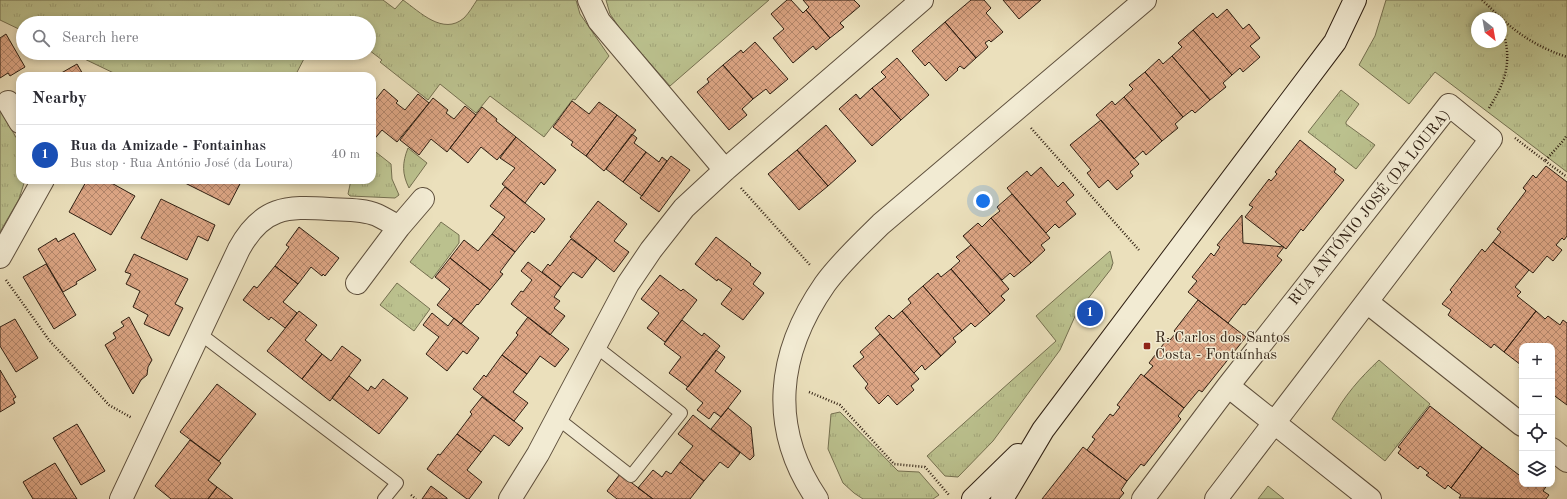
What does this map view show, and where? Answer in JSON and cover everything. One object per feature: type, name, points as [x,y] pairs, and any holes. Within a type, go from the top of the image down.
[{"type":"street","points":[[589,0],[599,21],[725,170]]},
{"type":"street","points":[[510,499],[538,454],[628,284],[651,250],[684,208],[725,170],[922,0]]},
{"type":"street","points":[[817,499],[804,480],[792,448],[784,416],[784,380],[792,349],[806,314],[826,283],[851,254],[881,224],[1145,0]]},
{"type":"street","points":[[1002,499],[1043,430],[1335,42],[1355,0]]},
{"type":"street","points":[[8,102],[16,115]]},
{"type":"street","name":"RUA ANTÓNIO JOSÉ (DA LOURA)","points":[[1143,499],[1228,386],[1449,105],[1491,139],[1216,499]]},
{"type":"street","points":[[2,267],[40,184]]},
{"type":"street","points":[[357,283],[399,227],[423,199]]},
{"type":"street","points":[[121,499],[246,236],[257,224],[271,214],[299,207],[361,211],[377,215],[399,227]]},
{"type":"street","points":[[1367,302],[1519,423]]},
{"type":"street","points":[[1228,386],[1370,499]]},
{"type":"street","points":[[973,499],[1043,430]]},
{"type":"street","points":[[1554,451],[1567,461]]},
{"type":"lane","points":[[199,333],[396,483],[384,499]]},
{"type":"lane","points":[[557,418],[631,476],[681,413],[595,346]]},
{"type":"path","points":[[1482,0],[1494,12]]},
{"type":"path","points":[[1507,23],[1520,34],[1537,44],[1567,57]]},
{"type":"path","points":[[1475,126],[1485,115],[1500,91],[1508,65],[1507,48]]},
{"type":"path","points":[[1015,110],[1139,250]]},
{"type":"path","points":[[1509,133],[1567,177]]},
{"type":"path","points":[[1545,161],[1564,141],[1567,135]]},
{"type":"path","points":[[725,170],[826,283]]},
{"type":"path","points":[[2,267],[49,340],[109,405],[154,430]]},
{"type":"path","points":[[807,391],[840,405],[894,464],[925,467],[950,495]]},
{"type":"green space","points":[[0,0],[383,0],[395,9],[403,0],[424,16],[440,23],[448,24],[456,23],[464,18],[477,0],[576,0],[580,14],[609,56],[544,137],[490,96],[476,113],[440,84],[428,100],[380,62],[382,60],[376,55],[376,16],[16,16],[16,28],[0,20]]},
{"type":"green space","points":[[606,0],[769,0],[670,86],[621,30],[610,14]]},
{"type":"green space","points":[[1386,0],[1567,0],[1567,172],[1435,72],[1409,104],[1359,65],[1375,36]]},
{"type":"green space","points":[[87,60],[303,60],[297,72],[112,72]]},
{"type":"green space","points":[[1341,90],[1359,104],[1346,124],[1375,145],[1356,169],[1308,132]]},
{"type":"green space","points":[[0,110],[16,137],[16,184],[24,184],[19,199],[0,232]]},
{"type":"green space","points":[[408,148],[427,163],[409,188],[404,173],[405,159]]},
{"type":"green space","points":[[376,152],[391,164],[392,179],[399,195],[395,198],[350,196],[348,194],[350,184],[376,184]]},
{"type":"green space","points":[[441,222],[459,235],[459,243],[432,279],[410,262]]},
{"type":"green space","points":[[1110,251],[1113,263],[1111,269],[1076,314],[1060,350],[993,441],[958,477],[945,476],[927,456],[1056,341],[1036,316]]},
{"type":"green space","points":[[397,283],[430,309],[414,331],[380,305]]},
{"type":"green space","points":[[1379,360],[1430,404],[1385,461],[1332,419],[1341,403]]},
{"type":"green space","points":[[840,412],[898,471],[919,472],[939,495],[933,499],[863,499],[854,493],[843,483],[828,449],[831,414]]},
{"type":"green space","points":[[1268,486],[1284,499],[1258,499]]},
{"type":"building","points":[[787,0],[791,0],[803,13],[806,10],[830,38],[816,50],[813,46],[793,63],[773,38],[784,29],[771,14]]},
{"type":"building","points":[[803,0],[854,0],[860,6],[840,23],[844,27],[830,38],[806,10],[809,7]]},
{"type":"building","points":[[971,0],[984,0],[991,8],[986,13],[1003,32],[991,42],[989,40],[985,43],[988,47],[976,58],[945,22]]},
{"type":"building","points":[[1003,0],[1041,0],[1019,19]]},
{"type":"building","points":[[1227,9],[1243,29],[1249,24],[1260,38],[1250,46],[1260,57],[1243,72],[1240,68],[1232,75],[1193,30],[1213,13],[1217,18]]},
{"type":"building","points":[[945,22],[976,58],[964,69],[960,66],[957,69],[958,70],[946,81],[929,62],[925,66],[912,51]]},
{"type":"building","points":[[1193,30],[1232,75],[1223,83],[1226,87],[1210,100],[1172,56],[1182,47],[1178,43]]},
{"type":"building","points":[[6,34],[16,51],[16,60],[21,60],[25,67],[10,76],[8,73],[0,78],[0,38]]},
{"type":"building","points":[[755,42],[788,79],[770,94],[766,89],[753,99],[723,65],[741,50],[743,53]]},
{"type":"building","points":[[1172,56],[1210,100],[1195,113],[1192,110],[1183,117],[1145,72],[1159,59],[1163,64]]},
{"type":"building","points":[[897,58],[929,95],[901,120],[872,88],[886,77],[881,72]]},
{"type":"building","points":[[77,64],[82,72],[63,72]]},
{"type":"building","points":[[723,65],[753,99],[742,109],[747,115],[729,130],[697,92],[709,82],[707,79]]},
{"type":"building","points":[[1145,72],[1183,117],[1175,124],[1178,128],[1162,141],[1124,97],[1133,89],[1129,85]]},
{"type":"building","points":[[872,88],[901,120],[872,146],[839,109],[856,94],[860,99]]},
{"type":"building","points":[[384,89],[398,101],[396,103],[405,110],[418,94],[429,103],[397,142],[382,130],[376,137],[376,99]]},
{"type":"building","points":[[1124,97],[1162,141],[1146,155],[1143,151],[1134,159],[1096,115],[1112,101],[1115,105]]},
{"type":"building","points":[[433,98],[448,110],[446,113],[454,119],[465,106],[476,115],[447,152],[431,139],[419,155],[400,140]]},
{"type":"building","points":[[572,101],[589,114],[599,102],[617,115],[586,156],[571,145],[573,142],[553,127]]},
{"type":"building","points":[[482,107],[497,119],[496,121],[516,137],[497,160],[481,147],[468,163],[450,148]]},
{"type":"building","points":[[617,115],[636,130],[604,171],[586,156]]},
{"type":"building","points":[[1101,120],[1139,164],[1130,172],[1133,176],[1117,190],[1108,180],[1099,188],[1087,173],[1091,170],[1070,145]]},
{"type":"building","points":[[826,125],[856,161],[828,186],[797,150]]},
{"type":"building","points":[[632,134],[637,138],[634,143],[646,152],[623,182],[606,169]]},
{"type":"building","points":[[516,137],[556,170],[544,185],[541,182],[525,203],[502,184],[515,168],[500,158]]},
{"type":"building","points":[[1300,140],[1336,169],[1334,172],[1344,180],[1303,231],[1301,229],[1286,249],[1245,217],[1253,207],[1249,205],[1269,179],[1271,181],[1277,174],[1275,172]]},
{"type":"building","points":[[797,150],[828,186],[799,210],[768,174]]},
{"type":"building","points":[[646,152],[659,162],[662,157],[667,161],[642,196],[623,182]]},
{"type":"building","points":[[671,156],[690,170],[659,212],[640,198]]},
{"type":"building","points":[[1546,166],[1567,182],[1567,236],[1564,240],[1562,238],[1556,245],[1562,250],[1553,261],[1547,256],[1533,273],[1493,242],[1501,232],[1497,229],[1526,191],[1523,188],[1533,175],[1536,178]]},
{"type":"building","points":[[1041,167],[1058,187],[1063,182],[1074,195],[1066,202],[1076,214],[1059,228],[1055,224],[1046,233],[1007,188],[1027,171],[1031,176]]},
{"type":"building","points":[[85,184],[113,184],[135,196],[111,235],[69,212]]},
{"type":"building","points":[[187,184],[240,184],[229,205]]},
{"type":"building","points":[[505,187],[545,219],[534,233],[532,231],[515,252],[492,234],[505,217],[490,206]]},
{"type":"building","points":[[1012,194],[1050,238],[1041,245],[1045,250],[1031,263],[991,218],[1000,211],[997,207]]},
{"type":"building","points":[[161,199],[215,225],[208,241],[198,236],[187,260],[141,238]]},
{"type":"building","points":[[598,201],[627,224],[614,241],[629,252],[614,272],[570,237]]},
{"type":"building","points":[[1242,215],[1243,243],[1284,247],[1277,256],[1282,260],[1228,323],[1188,292],[1197,281],[1192,277],[1211,253],[1214,256],[1220,247],[1217,245]]},
{"type":"building","points":[[991,218],[1031,263],[1014,277],[1010,273],[1002,280],[963,236],[978,223],[982,227]]},
{"type":"building","points":[[299,227],[339,258],[325,276],[323,274],[322,276],[311,267],[298,284],[275,266],[289,247],[286,245]]},
{"type":"building","points":[[74,233],[96,270],[63,292],[38,249],[56,238],[58,242]]},
{"type":"building","points":[[492,234],[515,252],[500,272],[503,274],[490,290],[450,258],[464,240],[478,251]]},
{"type":"building","points":[[716,237],[761,273],[753,284],[764,293],[743,320],[721,304],[732,289],[718,279],[717,281],[695,264]]},
{"type":"building","points":[[571,239],[597,258],[582,278],[573,272],[561,287],[542,272],[548,264],[550,266]]},
{"type":"building","points":[[1493,242],[1529,270],[1515,287],[1521,292],[1517,296],[1536,311],[1504,352],[1494,344],[1491,348],[1448,315],[1451,310],[1442,304],[1452,292],[1450,290],[1482,249],[1485,252]]},
{"type":"building","points":[[971,245],[1009,289],[1001,296],[1005,300],[990,314],[951,269],[960,261],[956,257]]},
{"type":"building","points":[[134,254],[188,279],[175,304],[183,308],[169,336],[144,324],[148,315],[133,307],[140,291],[126,284],[131,274],[125,272]]},
{"type":"building","points":[[450,258],[490,290],[461,324],[437,305],[450,289],[435,277]]},
{"type":"building","points":[[528,262],[561,287],[554,297],[560,301],[554,308],[565,316],[550,335],[511,304],[532,280],[521,271]]},
{"type":"building","points":[[46,264],[76,315],[54,329],[23,277]]},
{"type":"building","points":[[275,266],[298,284],[283,302],[297,313],[285,328],[271,317],[269,320],[243,300],[254,286],[257,288]]},
{"type":"building","points":[[951,269],[990,314],[975,327],[971,323],[962,331],[923,286],[938,273],[941,277]]},
{"type":"building","points":[[660,275],[681,291],[683,289],[697,300],[665,342],[647,328],[659,313],[641,299]]},
{"type":"building","points":[[923,286],[962,331],[953,338],[956,342],[941,356],[902,311],[911,303],[908,299]]},
{"type":"building","points":[[1198,300],[1246,337],[1202,392],[1199,390],[1184,408],[1144,376],[1153,366],[1149,363],[1168,338],[1170,340],[1176,333],[1174,331]]},
{"type":"building","points":[[299,311],[317,325],[305,340],[322,354],[302,379],[267,351]]},
{"type":"building","points":[[902,311],[941,356],[925,370],[922,365],[914,373],[875,328],[889,315],[893,319]]},
{"type":"building","points":[[1536,311],[1545,319],[1548,316],[1560,325],[1563,320],[1567,323],[1567,405],[1555,396],[1555,343],[1519,343],[1519,363],[1504,352]]},
{"type":"building","points":[[432,313],[448,326],[454,318],[479,338],[467,354],[463,351],[447,371],[426,354],[439,337],[423,325]]},
{"type":"building","points":[[129,317],[152,360],[148,367],[147,375],[141,380],[133,394],[105,345],[116,338],[113,333],[124,326],[121,322]]},
{"type":"building","points":[[528,317],[569,349],[555,367],[540,356],[527,374],[502,355],[518,335],[516,333]]},
{"type":"building","points":[[15,319],[38,358],[16,372],[0,346],[0,327]]},
{"type":"building","points":[[682,320],[702,336],[704,333],[720,346],[688,387],[669,373],[681,357],[664,344]]},
{"type":"building","points":[[880,334],[919,379],[911,386],[914,390],[897,405],[888,395],[879,404],[865,388],[868,384],[853,366],[864,357],[860,352]]},
{"type":"building","points":[[342,346],[361,360],[330,401],[302,379],[322,354],[331,361]]},
{"type":"building","points":[[716,350],[725,357],[715,371],[741,391],[721,417],[714,412],[709,419],[697,410],[703,403],[686,389]]},
{"type":"building","points":[[502,355],[527,374],[513,392],[528,403],[514,421],[473,389],[484,375],[486,377]]},
{"type":"building","points":[[0,370],[16,397],[13,399],[15,403],[0,412]]},
{"type":"building","points":[[1141,374],[1184,408],[1178,416],[1181,419],[1144,466],[1141,464],[1127,481],[1087,450],[1095,439],[1092,437],[1110,414],[1113,416],[1120,407],[1117,405]]},
{"type":"building","points":[[349,376],[368,391],[371,386],[375,389],[383,379],[408,398],[379,434],[332,398]]},
{"type":"building","points":[[217,384],[256,414],[219,461],[180,432]]},
{"type":"building","points":[[482,397],[523,428],[509,446],[494,435],[481,452],[457,434],[472,414],[470,412]]},
{"type":"building","points":[[1430,406],[1482,447],[1451,488],[1448,485],[1445,489],[1426,475],[1429,473],[1420,466],[1418,469],[1398,453],[1401,449],[1398,447]]},
{"type":"building","points":[[728,408],[751,427],[754,456],[750,460],[711,429]]},
{"type":"building","points":[[693,415],[740,453],[728,468],[720,462],[704,481],[680,462],[693,446],[678,434]]},
{"type":"building","points":[[77,424],[105,471],[81,485],[53,438]]},
{"type":"building","points":[[457,434],[481,452],[467,470],[482,482],[469,499],[427,469],[438,454],[440,455]]},
{"type":"building","points":[[190,440],[221,463],[208,480],[217,487],[208,499],[171,499],[155,486]]},
{"type":"building","points":[[1083,447],[1127,481],[1121,490],[1124,493],[1119,499],[1042,499]]},
{"type":"building","points":[[1482,447],[1519,475],[1519,487],[1546,487],[1543,491],[1549,495],[1546,499],[1459,498],[1461,495],[1451,488]]},
{"type":"building","points":[[680,462],[704,481],[690,499],[653,499],[638,488],[653,470],[662,477],[666,471],[671,474]]},
{"type":"building","points":[[55,463],[77,499],[33,499],[23,482]]},
{"type":"building","points":[[620,474],[653,499],[617,499],[607,491]]},
{"type":"building","points":[[431,486],[447,498],[447,499],[422,499]]},
{"type":"building","points":[[217,487],[233,499],[208,499]]},
{"type":"place","name":"Rua da Amizade - Fontainhas","points":[[1090,313]]},
{"type":"place","name":"R. Carlos dos Santos Costa - Fontaínhas","points":[[1147,346]]}]
